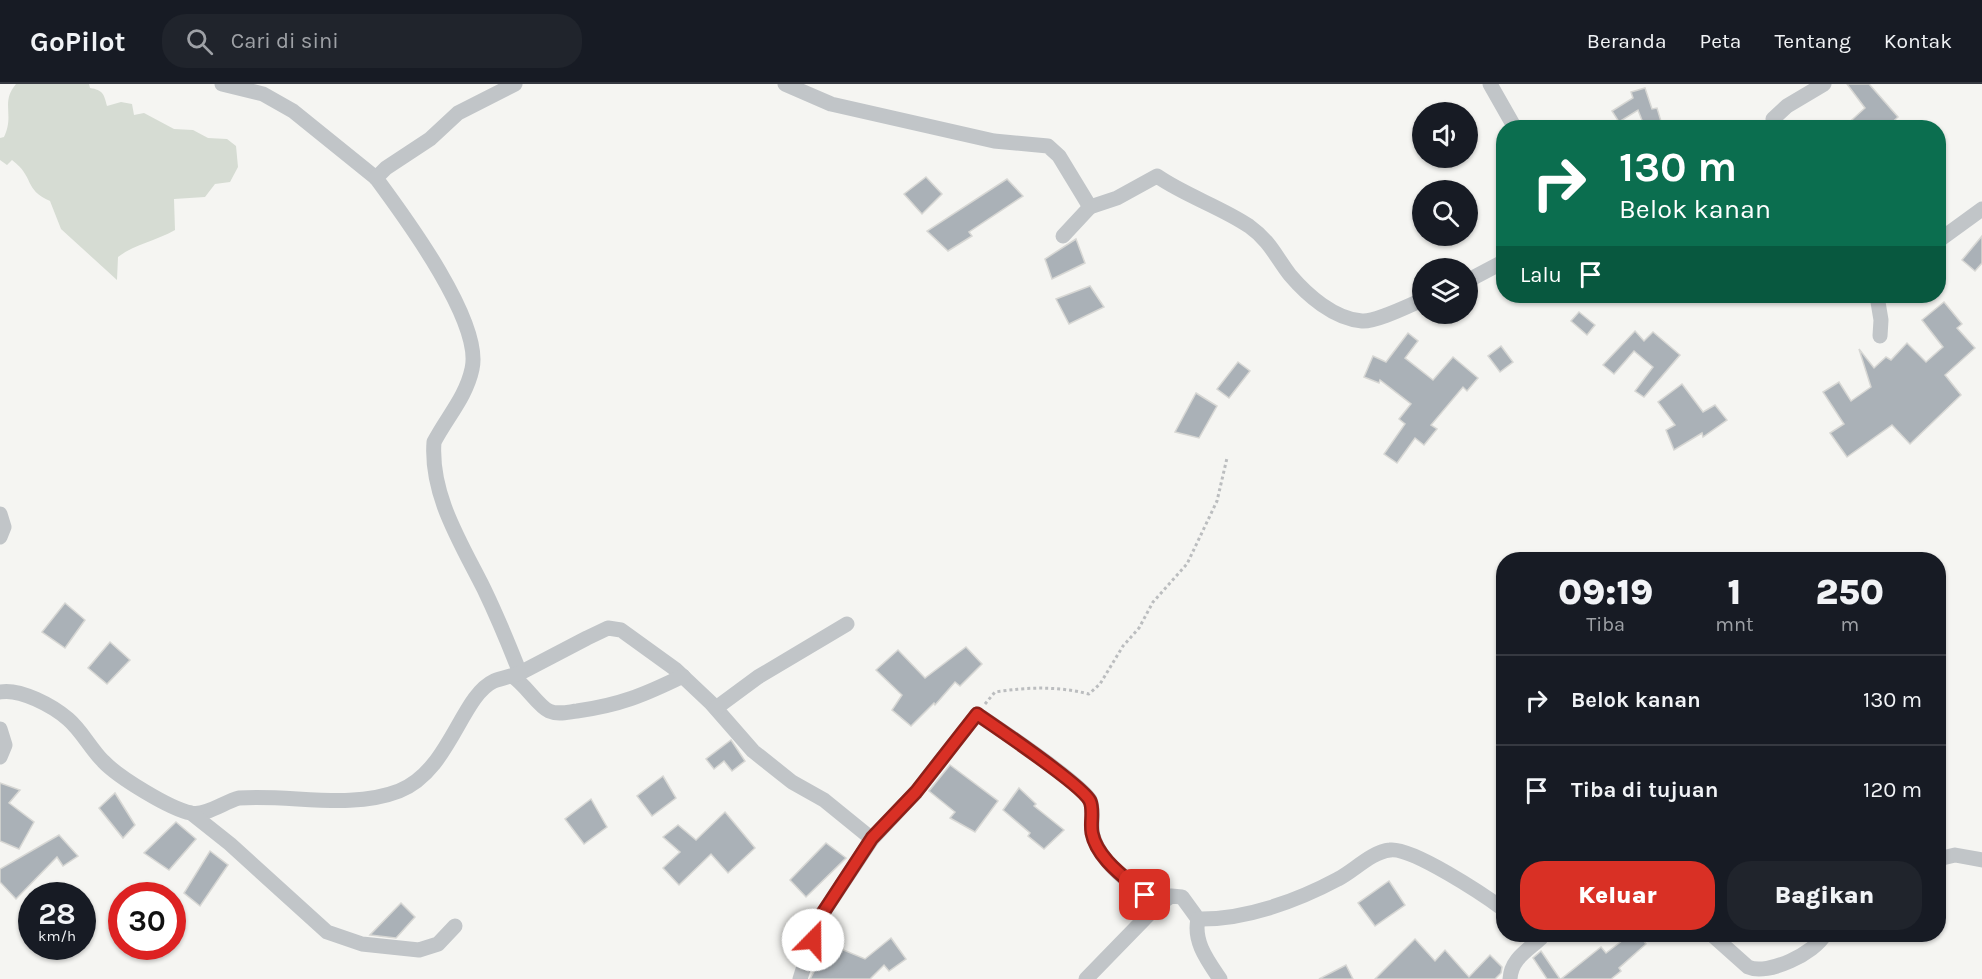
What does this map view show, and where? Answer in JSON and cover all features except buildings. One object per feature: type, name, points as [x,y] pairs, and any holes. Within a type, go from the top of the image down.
[{"type":"street","points":[[222,84],[263,94],[293,111],[376,178],[430,255],[469,331],[474,350],[472,369],[455,411],[434,442],[437,472],[445,510],[503,631],[516,675],[523,684],[546,710],[559,713],[608,707],[649,693],[683,676]]},
{"type":"street","points":[[376,178],[386,168],[430,139],[458,113],[479,100],[515,84]]},
{"type":"street","points":[[785,84],[831,104],[994,141],[1048,147],[1059,156],[1090,207]]},
{"type":"street","points":[[1490,84],[1510,120]]},
{"type":"street","points":[[1773,120],[1787,106],[1824,84]]},
{"type":"street","points":[[1063,236],[1090,207],[1117,198],[1157,176],[1179,191],[1250,226],[1275,250],[1290,274],[1319,302],[1340,316],[1364,321],[1412,304]]},
{"type":"street","points":[[1946,235],[1982,209]]},
{"type":"street","points":[[1478,275],[1496,266]]},
{"type":"street","points":[[1878,303],[1881,320],[1880,336]]},
{"type":"street","points":[[0,514],[4,527],[0,537]]},
{"type":"street","points":[[716,708],[758,677],[847,624]]},
{"type":"street","points":[[191,813],[203,813],[222,803],[239,798],[364,800],[400,791],[422,776],[445,752],[478,696],[493,681],[516,675],[586,638],[615,627],[644,644],[683,676],[716,708],[753,751],[792,782],[824,800],[872,838]]},
{"type":"street","points":[[0,692],[13,692],[32,699],[67,718],[104,762],[128,781],[191,813],[230,844],[327,932],[362,944],[419,951],[438,944],[455,926]]},
{"type":"street","points":[[800,979],[819,919],[872,838],[916,792],[977,714],[1049,765],[1086,796],[1091,804],[1092,833],[1098,849],[1121,874],[1158,905]]},
{"type":"street","points":[[0,729],[5,745],[0,756]]},
{"type":"street","points":[[1198,919],[1232,917],[1267,909],[1338,879],[1372,857],[1392,849],[1409,854],[1464,883],[1496,904]]},
{"type":"street","points":[[1946,857],[1955,855],[1982,860]]},
{"type":"street","points":[[1086,979],[1158,905],[1177,895],[1185,899],[1198,919],[1196,928],[1200,948],[1220,979]]},
{"type":"street","points":[[1510,979],[1510,969],[1534,942]]},
{"type":"street","points":[[1720,942],[1748,967],[1755,969],[1796,959],[1820,942]]},
{"type":"path","points":[[977,714],[994,692],[1023,688],[1061,687],[1089,694],[1100,684],[1123,646],[1140,628],[1153,602],[1187,564],[1217,501],[1227,458]]},
{"type":"shaded area","points":[[16,84],[89,84],[90,88],[102,93],[107,106],[121,102],[132,104],[134,115],[144,113],[174,129],[193,130],[208,138],[227,139],[236,146],[238,167],[230,182],[215,184],[205,197],[174,199],[175,230],[118,257],[117,280],[61,229],[50,201],[36,192],[19,166],[12,160],[7,165],[0,160],[0,138],[4,137],[7,129],[9,97]]},
{"type":"route","points":[[813,940],[819,919],[872,838],[916,792],[977,714],[1049,765],[1086,796],[1091,804],[1092,833],[1098,849],[1145,895]]}]
